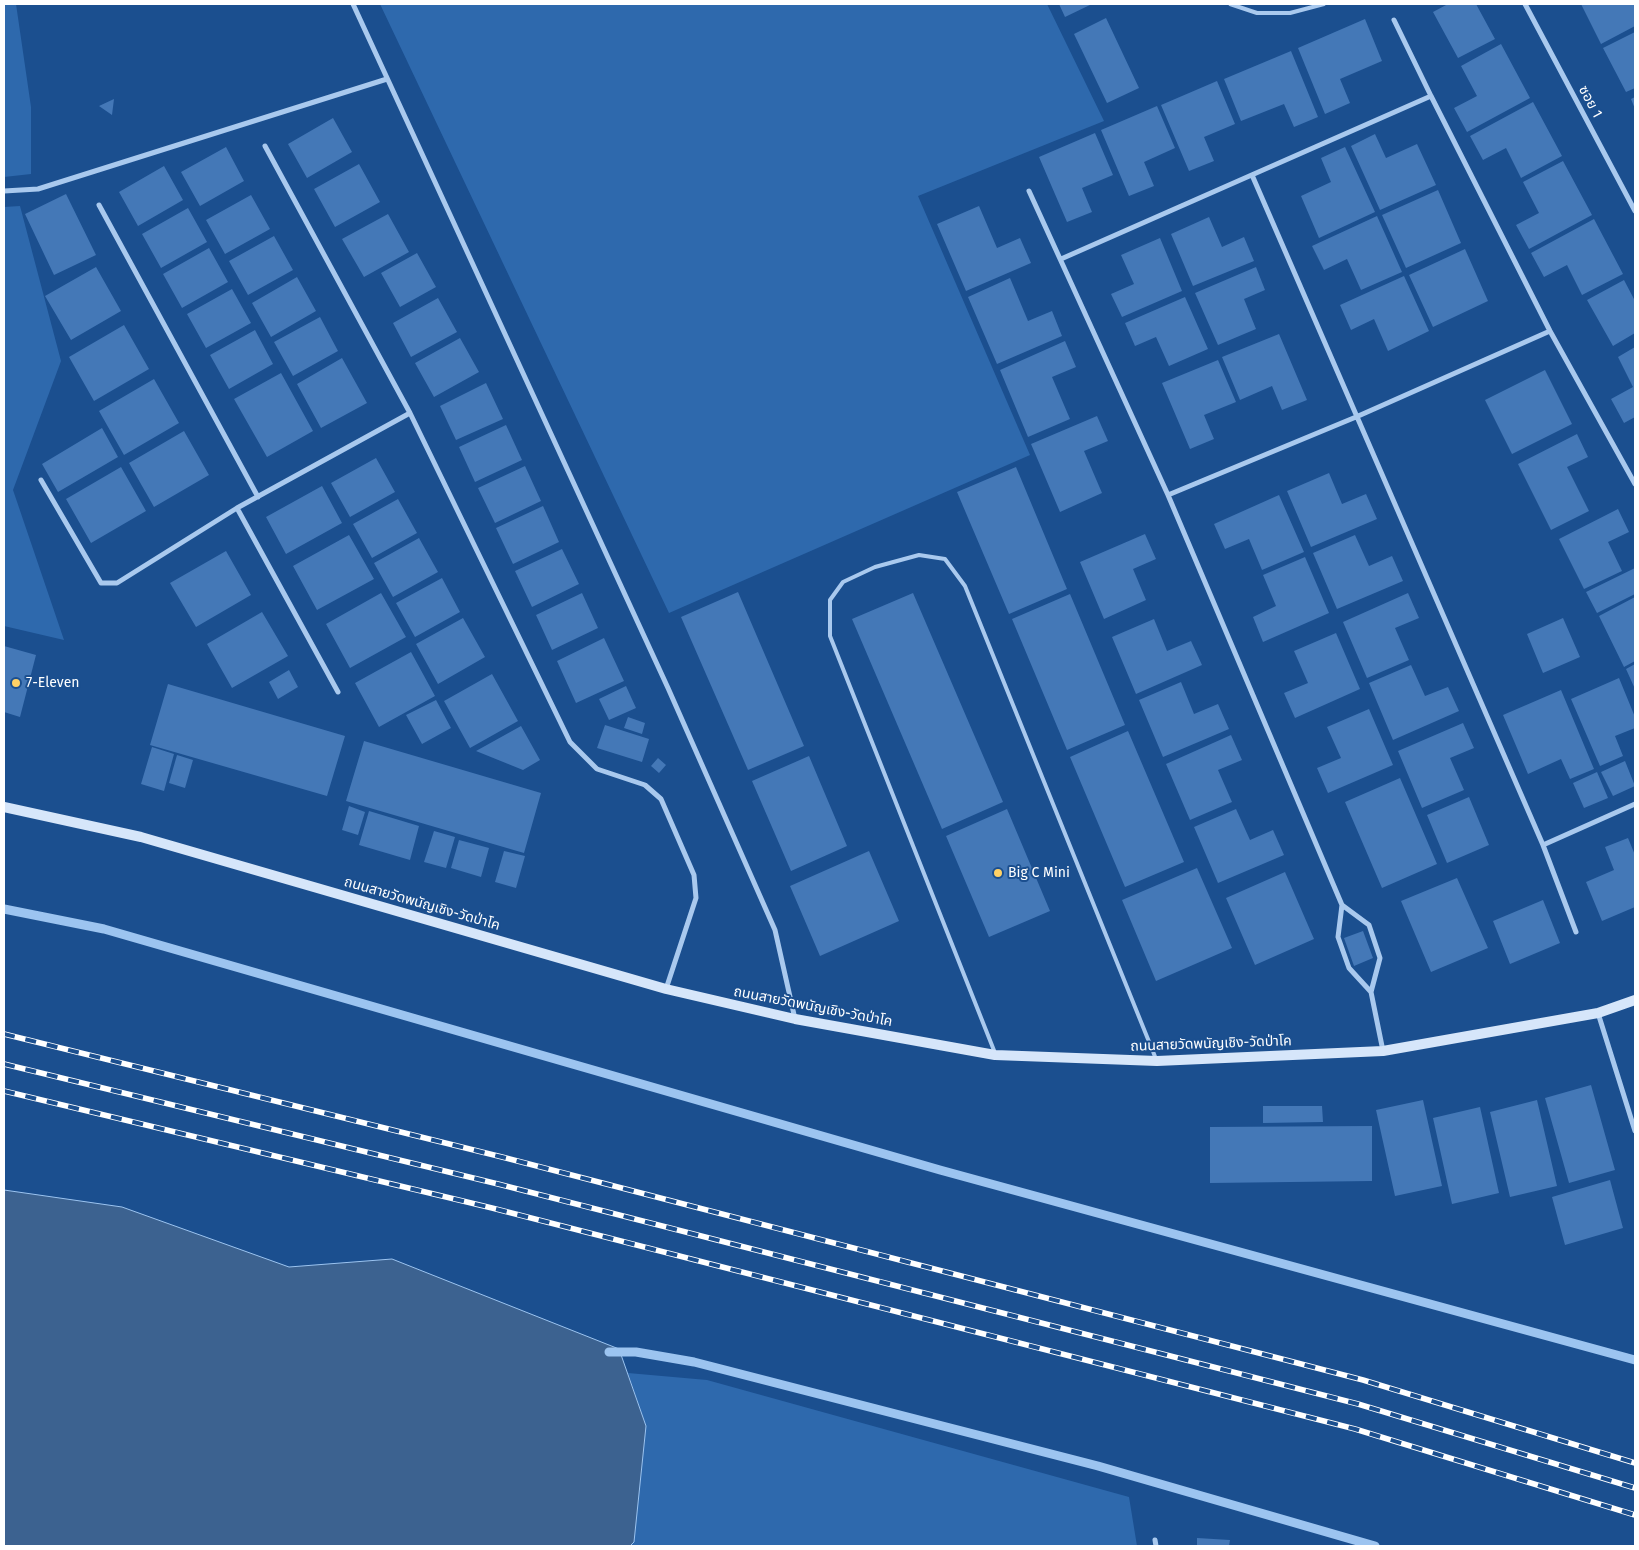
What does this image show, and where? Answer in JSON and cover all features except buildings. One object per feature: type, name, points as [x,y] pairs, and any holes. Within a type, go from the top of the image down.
[{"type":"main road","name":"ถนนสายวัดพนัญเชิง-วัดป่าโค","points":[[4,807],[141,837],[666,989],[795,1019],[995,1055],[1157,1061],[1382,1051],[1598,1013],[1635,1000]]},
{"type":"street","points":[[353,4],[668,688],[775,930],[795,1019]]},
{"type":"street","name":"ซอย 1","points":[[1525,4],[1635,211]]},
{"type":"street","points":[[1394,20],[1550,331],[1635,484]]},
{"type":"street","points":[[4,191],[38,188],[387,80]]},
{"type":"street","points":[[1061,259],[1431,96]]},
{"type":"street","points":[[265,146],[410,413],[570,742],[597,769],[645,785],[661,799],[694,876],[696,898],[666,989]]},
{"type":"street","points":[[1252,174],[1543,845],[1576,932]]},
{"type":"street","points":[[1029,191],[1168,495],[1342,905],[1338,938],[1349,968],[1371,992]]},
{"type":"street","points":[[99,205],[258,497]]},
{"type":"street","points":[[1168,495],[1356,417],[1550,331]]},
{"type":"street","points":[[41,480],[101,583],[117,583],[237,508],[410,413]]},
{"type":"street","points":[[237,508],[338,692]]},
{"type":"street","points":[[1543,845],[1635,804]]},
{"type":"street","points":[[1342,905],[1369,925],[1380,958],[1371,992],[1382,1051]]},
{"type":"street","points":[[1598,1013],[1635,1131]]},
{"type":"lane","points":[[1230,4],[1256,14],[1290,13],[1324,4]]},
{"type":"lane","points":[[995,1055],[830,636],[830,600],[843,582],[875,567],[919,555],[944,559],[965,586],[1157,1061]]},
{"type":"shaded area","points":[[4,4],[16,4],[31,107],[31,174],[4,177]]},
{"type":"shaded area","points":[[380,4],[1047,4],[1104,121],[918,196],[1030,455],[669,613]]},
{"type":"shaded area","points":[[20,206],[61,361],[13,490],[64,640],[4,626],[4,207]]},
{"type":"shaded area","points":[[4,1190],[122,1207],[289,1267],[392,1259],[619,1349],[646,1426],[634,1542],[630,1546],[4,1546]]},
{"type":"shaded area","points":[[628,1373],[707,1380],[1129,1497],[1137,1546],[630,1546],[634,1541],[646,1426]]},
{"type":"waterway","points":[[4,909],[104,929],[940,1170],[1635,1360]]},
{"type":"waterway","points":[[609,1352],[636,1352],[694,1362],[1098,1466],[1375,1546]]},
{"type":"railway","points":[[4,1034],[502,1157],[1363,1380],[1635,1463]]},
{"type":"railway","points":[[4,1064],[498,1184],[1358,1404],[1635,1488]]},
{"type":"railway","points":[[4,1091],[492,1208],[1355,1429],[1635,1515]]},
{"type":"place","name":"7-Eleven","points":[[16,683]]},
{"type":"place","name":"Big C Mini","points":[[998,873]]}]
